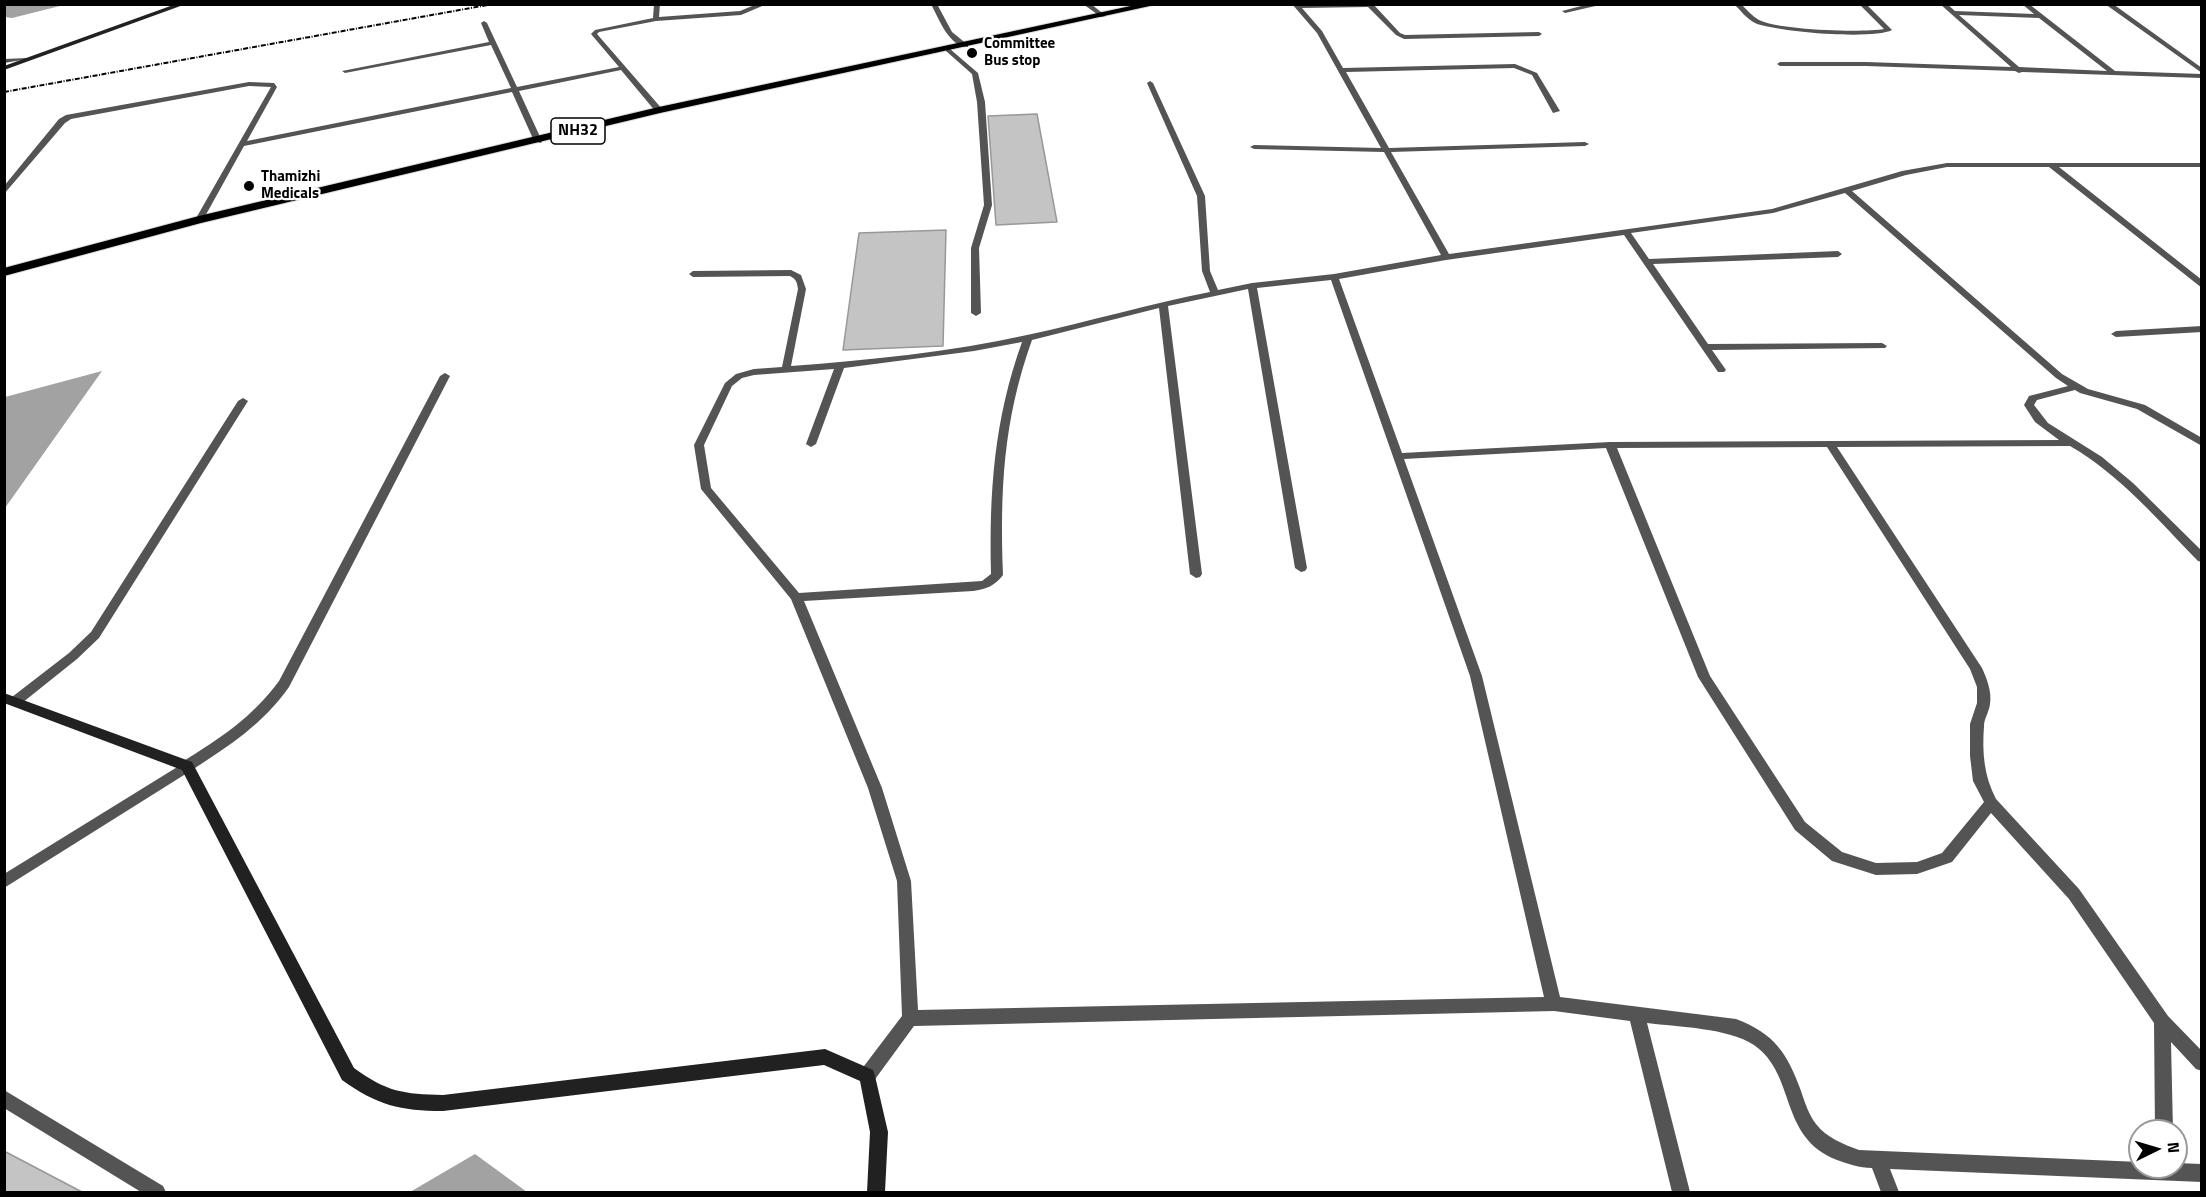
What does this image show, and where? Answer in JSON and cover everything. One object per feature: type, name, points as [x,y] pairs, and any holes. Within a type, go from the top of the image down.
[{"type":"highway","name":"NH32","points":[[4,272],[199,220],[538,141],[659,110],[1155,4]]},
{"type":"street","points":[[4,68],[183,4]]},
{"type":"street","points":[[656,19],[657,4]]},
{"type":"street","points":[[659,110],[594,34],[606,28],[656,19],[741,14],[764,4]]},
{"type":"street","points":[[934,4],[949,33],[966,46]]},
{"type":"street","points":[[1086,4],[1103,16]]},
{"type":"street","points":[[1565,11],[1601,4]]},
{"type":"street","points":[[1737,4],[1755,21],[1777,26],[1835,31],[1889,30],[1862,4]]},
{"type":"street","points":[[1943,4],[2019,70]]},
{"type":"street","points":[[2025,4],[2114,73]]},
{"type":"street","points":[[2108,4],[2202,71]]},
{"type":"street","points":[[1296,5],[1370,5],[1398,34],[1404,37],[1539,34]]},
{"type":"street","points":[[1296,5],[1320,32],[1446,258]]},
{"type":"street","points":[[1953,13],[2040,16]]},
{"type":"street","points":[[484,23],[538,141]]},
{"type":"street","points":[[345,71],[493,43]]},
{"type":"street","points":[[948,50],[975,73],[981,102],[988,205],[975,248],[976,313]]},
{"type":"street","points":[[4,61],[25,59]]},
{"type":"street","points":[[1779,64],[1866,64],[2202,76]]},
{"type":"street","points":[[1342,70],[1515,66],[1535,74],[1556,111]]},
{"type":"street","points":[[243,144],[623,68]]},
{"type":"street","points":[[1150,83],[1201,196],[1206,271],[1215,294]]},
{"type":"street","points":[[4,192],[62,121],[69,117],[249,84],[272,84],[273,87],[243,144],[199,220]]},
{"type":"street","points":[[1254,147],[1387,150],[1585,144]]},
{"type":"street","points":[[2050,164],[2202,285]]},
{"type":"street","points":[[876,1192],[879,1132],[867,1076],[910,1018],[904,881],[875,788],[796,597],[706,489],[699,444],[728,385],[739,376],[754,372],[840,365],[1028,338],[1163,304],[1252,286],[1334,277],[1446,258],[1773,211],[1905,173],[1947,165],[2202,165]]},
{"type":"street","points":[[1846,189],[2074,387],[2141,407],[2202,443]]},
{"type":"street","points":[[1626,232],[1721,370]]},
{"type":"street","points":[[1646,262],[1838,254]]},
{"type":"street","points":[[693,274],[791,273],[798,275],[802,289],[786,369]]},
{"type":"street","points":[[1334,277],[1476,676],[1554,1004]]},
{"type":"street","points":[[1252,286],[1301,568]]},
{"type":"street","points":[[1163,304],[1196,574]]},
{"type":"street","points":[[2116,334],[2202,329]]},
{"type":"street","points":[[796,597],[973,587],[985,585],[993,580],[997,575],[994,501],[1005,412],[1012,382],[1028,338]]},
{"type":"street","points":[[1704,347],[1882,346]]},
{"type":"street","points":[[811,444],[840,365]]},
{"type":"street","points":[[4,882],[251,724],[270,705],[284,684],[445,376]]},
{"type":"street","points":[[2074,387],[2033,398],[2029,405],[2044,426],[2119,476],[2202,558]]},
{"type":"street","points":[[11,699],[73,656],[95,635],[243,401]]},
{"type":"street","points":[[1398,456],[1610,445],[2072,443]]},
{"type":"street","points":[[1830,444],[1976,668],[1983,687],[1984,703],[1977,724],[1977,756],[1980,781],[1991,802],[2074,894],[2162,1021],[2202,1063]]},
{"type":"street","points":[[1610,445],[1704,677],[1800,826],[1837,857],[1876,869],[1917,868],[1947,858],[1991,802]]},
{"type":"street","points":[[11,699],[187,766],[348,1074],[371,1092],[404,1103],[443,1103],[825,1057],[867,1076]]},
{"type":"street","points":[[910,1018],[1554,1004],[1736,1027],[1758,1038],[1776,1055],[1807,1129],[1819,1142],[1837,1152],[1859,1159],[2128,1168]]},
{"type":"street","points":[[1637,1015],[1681,1192]]},
{"type":"street","points":[[2162,1021],[2164,1119]]},
{"type":"street","points":[[5,1098],[157,1192]]},
{"type":"street","points":[[1877,1160],[1890,1192]]},
{"type":"shaded area","points":[[5,4],[64,5],[12,18],[5,17]]},
{"type":"shaded area","points":[[102,371],[5,508],[5,397]]},
{"type":"shaded area","points":[[475,1154],[527,1192],[410,1192]]},
{"type":"building","points":[[1037,114],[1057,222],[996,225],[988,116]]},
{"type":"building","points":[[946,230],[943,346],[843,350],[859,233]]},
{"type":"building","points":[[4,1151],[82,1192],[4,1192]]},
{"type":"railway","points":[[4,92],[493,4]]},
{"type":"place","name":"Committee Bus stop","points":[[972,53]]},
{"type":"place","name":"Thamizhi Medicals","points":[[249,186]]}]
